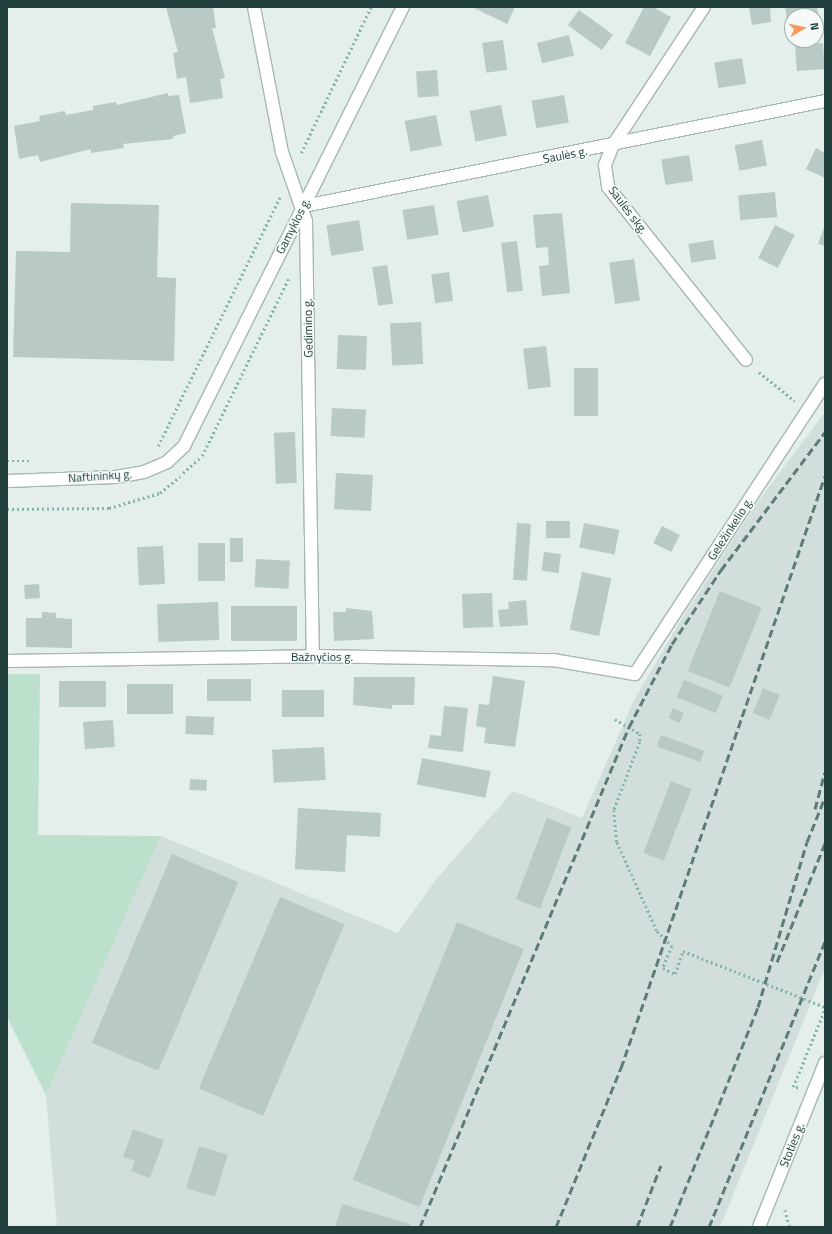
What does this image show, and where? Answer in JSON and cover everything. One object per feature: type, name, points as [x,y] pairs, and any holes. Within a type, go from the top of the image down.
[{"type":"street","name":"Gedimino g.","points":[[254,7],[289,179],[304,206],[313,656]]},
{"type":"street","name":"Gamyklos g.","points":[[184,446],[403,7]]},
{"type":"street","name":"Saulės skg.","points":[[704,7],[613,145],[605,165],[608,187],[746,360]]},
{"type":"street","name":"Saulės g.","points":[[304,206],[613,145],[825,101]]},
{"type":"street","name":"Geležinkelio g.","points":[[635,674],[825,384]]},
{"type":"street","name":"Naftininkų g.","points":[[7,480],[116,477],[144,472],[167,462],[184,446]]},
{"type":"street","name":"Bažnyčios g.","points":[[7,661],[313,656],[553,660],[635,674]]},
{"type":"street","name":"Stoties g.","points":[[759,1227],[825,1063]]},
{"type":"path","points":[[151,448],[158,446],[289,179],[371,7]]},
{"type":"path","points":[[746,360],[779,391]]},
{"type":"path","points":[[7,460],[38,461]]},
{"type":"path","points":[[615,719],[640,734],[640,742],[614,810],[617,842],[657,931],[672,946],[663,968],[675,974],[684,951],[825,1008],[793,1087]]},
{"type":"shaded area","points":[[825,412],[825,968],[720,1227],[57,1227],[46,1095],[161,836],[398,933],[435,881],[513,791],[582,818],[635,698],[678,625],[754,507]]},
{"type":"green space","points":[[7,674],[40,674],[38,835],[161,836],[46,1095],[7,1017]]},
{"type":"building","points":[[166,7],[213,7],[216,28],[212,28],[225,78],[220,79],[223,98],[190,103],[186,77],[177,79],[173,53],[178,52]]},
{"type":"building","points":[[472,7],[515,7],[507,24]]},
{"type":"building","points":[[644,7],[653,7],[671,17],[650,56],[625,43]]},
{"type":"building","points":[[749,7],[770,7],[771,22],[752,25]]},
{"type":"building","points":[[785,7],[817,8],[785,8]]},
{"type":"building","points":[[579,10],[613,35],[602,50],[568,25]]},
{"type":"building","points":[[569,35],[574,55],[542,63],[537,43]]},
{"type":"building","points":[[503,40],[507,70],[486,73],[482,43]]},
{"type":"building","points":[[795,48],[823,48],[825,69],[797,71]]},
{"type":"building","points":[[742,58],[746,84],[718,88],[714,62]]},
{"type":"building","points":[[437,70],[439,96],[418,97],[416,71]]},
{"type":"building","points":[[168,93],[168,96],[179,95],[186,133],[173,136],[173,139],[123,144],[124,148],[91,153],[91,149],[40,162],[38,155],[19,159],[14,126],[40,121],[39,116],[65,111],[66,115],[93,110],[93,106],[116,102],[117,105]]},
{"type":"building","points":[[564,95],[569,123],[536,128],[532,101]]},
{"type":"building","points":[[501,105],[507,135],[476,142],[470,111]]},
{"type":"building","points":[[436,115],[442,145],[411,152],[405,121]]},
{"type":"building","points":[[762,140],[767,166],[739,171],[735,145]]},
{"type":"building","points":[[816,148],[825,153],[825,178],[806,169]]},
{"type":"building","points":[[689,155],[693,181],[665,185],[661,159]]},
{"type":"building","points":[[775,192],[777,217],[740,220],[738,195]]},
{"type":"building","points":[[488,195],[494,226],[463,233],[457,201]]},
{"type":"building","points":[[71,203],[159,205],[157,277],[176,278],[174,361],[13,357],[16,251],[70,252]]},
{"type":"building","points":[[434,205],[439,235],[407,240],[402,210]]},
{"type":"building","points":[[562,213],[570,293],[542,296],[539,266],[549,265],[548,247],[536,248],[533,215]]},
{"type":"building","points":[[359,220],[364,251],[331,256],[326,225]]},
{"type":"building","points":[[775,225],[795,235],[778,268],[758,258]]},
{"type":"building","points":[[825,225],[825,246],[818,244]]},
{"type":"building","points":[[713,240],[716,259],[691,263],[688,244]]},
{"type":"building","points":[[517,241],[523,291],[507,293],[501,243]]},
{"type":"building","points":[[634,259],[640,301],[615,304],[609,262]]},
{"type":"building","points":[[387,265],[393,304],[378,306],[372,267]]},
{"type":"building","points":[[449,272],[453,301],[435,303],[431,275]]},
{"type":"building","points":[[421,322],[423,364],[392,366],[390,324]]},
{"type":"building","points":[[338,335],[367,336],[366,370],[337,369]]},
{"type":"building","points":[[546,346],[551,387],[528,389],[523,349]]},
{"type":"building","points":[[574,368],[598,368],[598,416],[574,416]]},
{"type":"building","points":[[332,408],[366,410],[364,438],[331,436]]},
{"type":"building","points":[[295,432],[297,483],[276,484],[274,433]]},
{"type":"building","points":[[336,473],[373,475],[371,511],[334,509]]},
{"type":"building","points":[[546,521],[570,521],[570,538],[546,538]]},
{"type":"building","points":[[517,523],[531,524],[527,581],[513,580]]},
{"type":"building","points":[[584,523],[619,530],[615,554],[579,548]]},
{"type":"building","points":[[662,526],[680,535],[671,552],[653,543]]},
{"type":"building","points":[[230,538],[243,538],[243,562],[230,562]]},
{"type":"building","points":[[198,543],[225,543],[225,581],[198,581]]},
{"type":"building","points":[[163,546],[165,584],[139,585],[137,547]]},
{"type":"building","points":[[544,552],[561,554],[559,573],[542,571]]},
{"type":"building","points":[[256,559],[290,561],[288,589],[255,587]]},
{"type":"building","points":[[582,572],[611,578],[599,636],[570,630]]},
{"type":"building","points":[[39,584],[40,598],[25,599],[24,585]]},
{"type":"building","points":[[720,591],[762,608],[730,688],[688,671]]},
{"type":"building","points":[[492,593],[493,627],[463,628],[462,594]]},
{"type":"building","points":[[526,600],[528,625],[500,627],[498,610],[509,609],[508,602]]},
{"type":"building","points":[[218,602],[219,640],[158,642],[157,604]]},
{"type":"building","points":[[231,606],[297,606],[297,641],[231,641]]},
{"type":"building","points":[[346,608],[372,611],[374,639],[334,641],[333,612],[346,612]]},
{"type":"building","points":[[42,612],[56,613],[56,618],[72,619],[72,648],[26,647],[26,618],[42,618]]},
{"type":"building","points":[[493,676],[525,681],[515,747],[484,743],[486,728],[476,726],[479,704],[489,705]]},
{"type":"building","points":[[354,677],[415,677],[414,705],[392,705],[392,709],[353,705]]},
{"type":"building","points":[[207,679],[251,679],[251,701],[207,701]]},
{"type":"building","points":[[684,680],[723,696],[716,713],[677,698]]},
{"type":"building","points":[[59,681],[106,681],[106,707],[59,707]]},
{"type":"building","points":[[127,684],[173,684],[173,714],[127,714]]},
{"type":"building","points":[[763,688],[780,695],[770,720],[753,713]]},
{"type":"building","points":[[282,690],[324,690],[324,717],[282,717]]},
{"type":"building","points":[[444,706],[468,708],[463,752],[428,748],[430,735],[441,736]]},
{"type":"building","points":[[673,708],[684,713],[679,723],[669,718]]},
{"type":"building","points":[[186,716],[214,717],[213,735],[185,734]]},
{"type":"building","points":[[113,720],[115,747],[85,749],[83,722]]},
{"type":"building","points":[[661,735],[704,751],[700,762],[657,746]]},
{"type":"building","points":[[324,747],[326,780],[274,783],[272,750]]},
{"type":"building","points":[[422,758],[491,771],[486,798],[417,785]]},
{"type":"building","points":[[190,779],[207,780],[206,791],[189,790]]},
{"type":"building","points":[[671,781],[692,789],[664,861],[643,853]]},
{"type":"building","points":[[298,808],[381,813],[380,837],[347,835],[345,872],[295,869]]},
{"type":"building","points":[[547,818],[571,827],[540,909],[516,899]]},
{"type":"building","points":[[172,854],[238,882],[158,1071],[92,1043]]},
{"type":"building","points":[[280,897],[344,924],[263,1116],[199,1088]]},
{"type":"building","points":[[457,922],[524,949],[420,1207],[353,1180]]},
{"type":"building","points":[[133,1129],[164,1140],[150,1178],[131,1171],[135,1161],[123,1157]]},
{"type":"building","points":[[199,1146],[228,1155],[215,1197],[186,1188]]},
{"type":"building","points":[[342,1204],[410,1224],[410,1227],[335,1227]]},
{"type":"railway","points":[[420,1227],[629,727],[672,644],[721,570],[825,432]]},
{"type":"railway","points":[[556,1227],[621,1068],[825,476]]},
{"type":"railway","points":[[815,809],[825,772]]},
{"type":"railway","points":[[670,1227],[758,1007],[807,842],[825,797]]},
{"type":"railway","points":[[777,962],[825,843]]},
{"type":"railway","points":[[709,1227],[825,941]]},
{"type":"railway","points":[[637,1227],[661,1165]]}]
